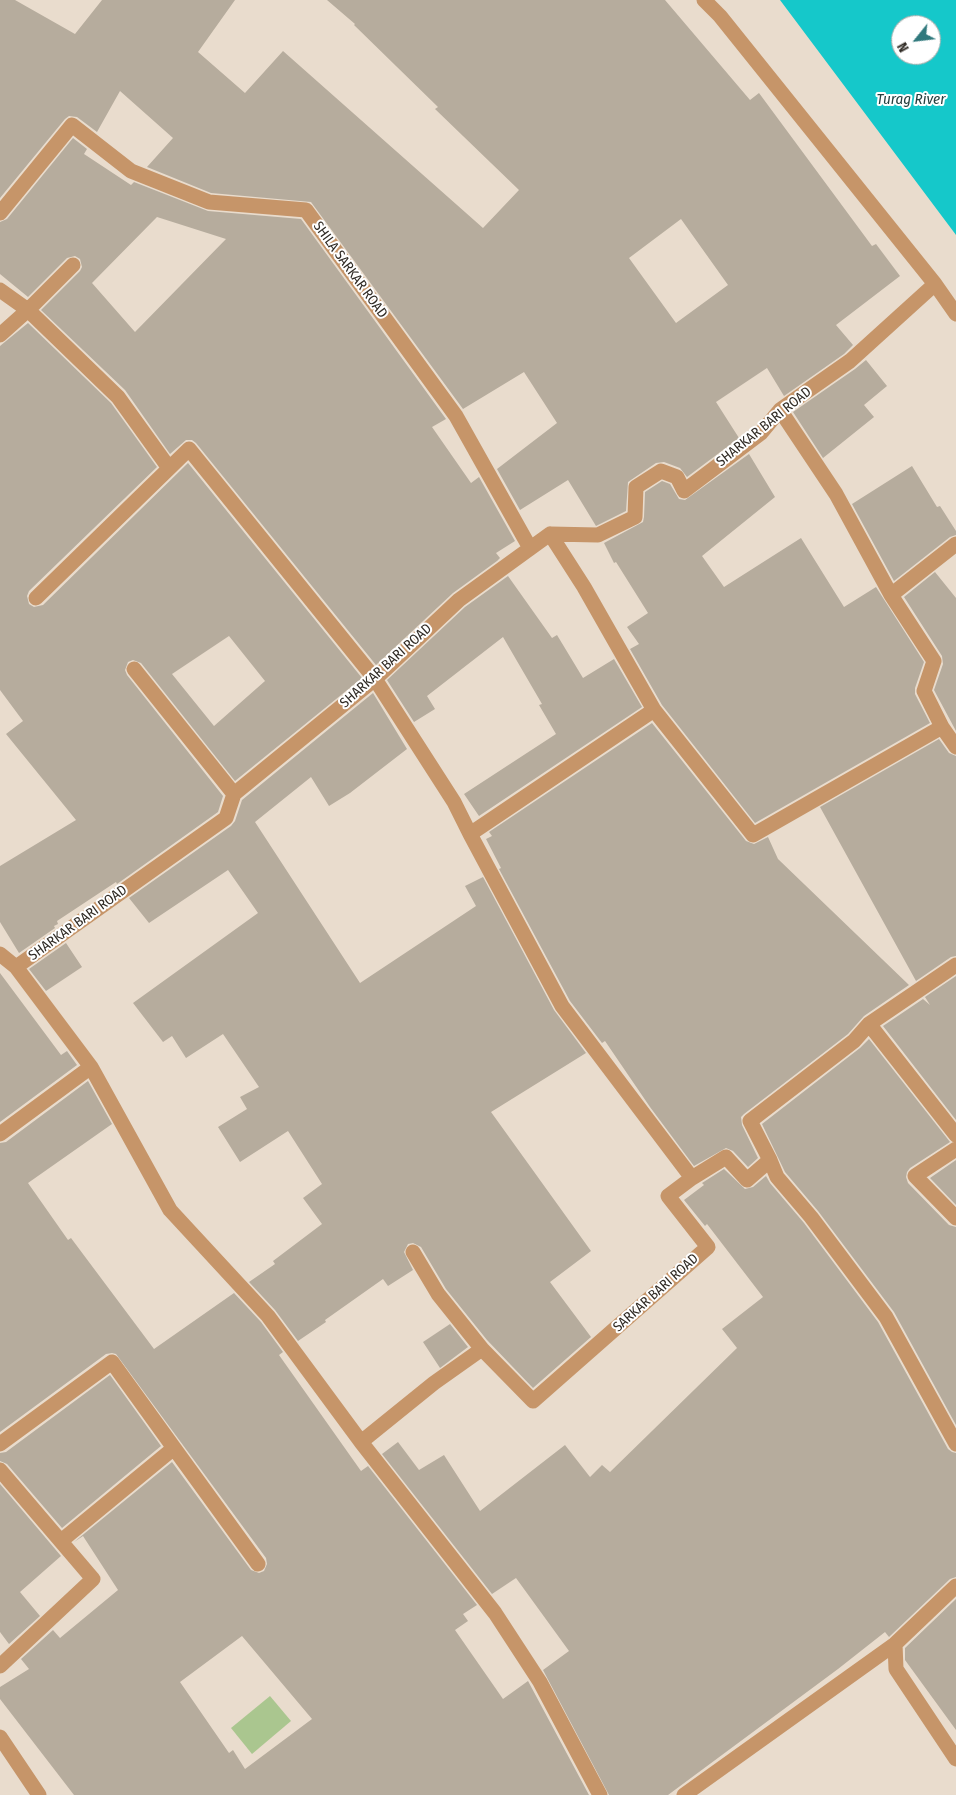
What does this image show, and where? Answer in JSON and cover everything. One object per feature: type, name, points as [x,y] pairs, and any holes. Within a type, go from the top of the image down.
[{"type":"street","points":[[704,0],[720,16],[936,284],[956,314]]},
{"type":"street","name":"SHILA SARKAR ROAD","points":[[0,214],[72,125],[131,171],[209,202],[306,210],[456,416],[530,548]]},
{"type":"street","points":[[0,335],[73,265]]},
{"type":"street","name":"SHARKAR BARI ROAD","points":[[600,1795],[540,1682],[495,1614],[361,1442],[268,1316],[170,1210],[91,1067],[16,967],[226,818],[234,794],[375,679],[459,600],[550,534],[598,535],[634,516],[636,487],[661,471],[677,477],[684,491],[760,433],[780,410],[850,361],[936,284]]},
{"type":"street","points":[[0,290],[28,310],[118,397],[169,468]]},
{"type":"street","points":[[780,410],[836,494],[891,595],[934,661],[924,691],[942,728],[956,748]]},
{"type":"street","points":[[36,598],[189,449],[375,679],[454,802],[562,1006],[692,1178]]},
{"type":"street","points":[[550,534],[584,587],[654,710],[753,834],[942,728]]},
{"type":"street","points":[[891,595],[956,544]]},
{"type":"street","points":[[134,669],[234,794]]},
{"type":"street","points":[[470,834],[654,710]]},
{"type":"street","points":[[0,954],[16,967]]},
{"type":"street","points":[[956,964],[869,1024],[854,1041],[750,1121],[777,1177],[811,1217],[886,1317],[956,1444]]},
{"type":"street","points":[[869,1024],[956,1135]]},
{"type":"street","points":[[0,1134],[91,1067]]},
{"type":"street","points":[[956,1149],[915,1176],[956,1218]]},
{"type":"street","name":"SARKAR BARI ROAD","points":[[482,1349],[534,1401],[708,1247],[668,1196],[692,1178],[726,1157],[748,1180],[770,1160]]},
{"type":"street","points":[[361,1442],[434,1383],[482,1349],[438,1294],[413,1252]]},
{"type":"street","points":[[0,1444],[112,1362],[258,1564]]},
{"type":"street","points":[[61,1541],[174,1448]]},
{"type":"street","points":[[0,1470],[93,1579],[0,1666]]},
{"type":"street","points":[[684,1795],[895,1644],[956,1586]]},
{"type":"street","points":[[895,1644],[896,1669],[956,1759]]},
{"type":"street","points":[[0,1737],[39,1795]]},
{"type":"green space","points":[[270,1696],[291,1721],[252,1754],[231,1728]]},
{"type":"water","name":"Turag River","points":[[780,0],[956,0],[956,235]]},
{"type":"building","points":[[0,0],[15,0],[75,34],[102,0],[235,0],[198,52],[245,93],[283,51],[483,228],[519,190],[435,109],[438,107],[355,24],[327,0],[665,0],[750,100],[759,93],[872,246],[876,244],[900,276],[836,325],[853,345],[844,354],[784,396],[767,368],[716,402],[739,438],[687,477],[680,468],[664,462],[656,463],[628,482],[626,511],[596,526],[568,480],[520,510],[497,469],[557,423],[524,372],[463,409],[311,202],[211,193],[147,167],[173,138],[120,91],[97,132],[77,117],[69,116],[65,119],[0,198]],"holes":[[[681,219],[728,285],[676,323],[629,258]]]},
{"type":"building","points":[[73,138],[87,149],[84,154],[131,185],[134,182],[208,211],[301,219],[446,419],[432,427],[471,483],[479,477],[515,541],[496,553],[500,558],[497,561],[453,593],[376,665],[196,443],[192,440],[186,440],[170,454],[125,390],[41,310],[80,271],[82,267],[80,259],[75,256],[67,258],[28,297],[0,274],[0,222],[7,219]],"holes":[[[157,217],[226,239],[135,332],[92,283]]]},
{"type":"building","points":[[28,323],[111,403],[157,467],[29,591],[27,596],[29,604],[34,607],[43,605],[188,463],[362,678],[235,781],[141,663],[133,660],[128,662],[125,670],[127,675],[223,796],[218,812],[117,884],[116,882],[57,921],[58,924],[54,926],[55,928],[19,953],[0,922],[0,866],[76,820],[6,734],[23,721],[0,690],[0,346]],"holes":[[[229,636],[265,681],[214,726],[172,674]]]},
{"type":"building","points":[[866,360],[887,386],[864,405],[874,417],[823,458],[793,412]]},
{"type":"building","points":[[749,454],[775,497],[702,556],[724,587],[801,538],[844,607],[876,587],[924,662],[915,688],[915,694],[930,723],[755,823],[662,705],[630,649],[639,644],[627,627],[648,613],[616,562],[614,563],[604,543],[643,522],[645,492],[662,481],[670,484],[679,499],[685,500]]},
{"type":"building","points":[[912,466],[937,507],[940,506],[956,531],[956,535],[950,537],[894,581],[852,504]]},
{"type":"building","points":[[935,572],[956,598],[956,731],[934,690],[943,664],[942,656],[904,597]]},
{"type":"building","points":[[508,576],[552,638],[557,635],[583,678],[614,659],[642,707],[479,816],[464,794],[556,734],[539,705],[542,704],[503,637],[427,696],[435,709],[414,722],[387,680],[465,607]]},
{"type":"building","points":[[373,693],[407,749],[350,793],[329,806],[311,777],[255,822],[360,983],[476,906],[465,886],[483,877],[554,1010],[586,1053],[491,1112],[591,1251],[550,1282],[591,1337],[533,1388],[487,1340],[446,1289],[421,1247],[413,1243],[408,1244],[404,1252],[413,1270],[388,1286],[383,1279],[298,1341],[275,1310],[249,1282],[275,1264],[273,1261],[322,1224],[303,1198],[322,1184],[288,1131],[240,1162],[218,1127],[247,1109],[240,1097],[259,1087],[223,1034],[186,1058],[172,1036],[163,1042],[133,1003],[258,913],[228,870],[149,923],[129,898],[231,826],[235,821],[242,800]]},
{"type":"building","points":[[652,723],[746,841],[754,844],[768,837],[778,859],[909,985],[864,1016],[848,1034],[741,1117],[742,1125],[758,1158],[748,1167],[733,1151],[726,1148],[694,1166],[650,1107],[605,1041],[602,1043],[570,1001],[499,869],[501,868],[486,839],[492,836],[489,832]]},
{"type":"building","points":[[939,739],[949,753],[956,756],[956,956],[951,957],[916,981],[820,807]]},
{"type":"building","points":[[66,943],[82,967],[46,991],[29,969]]},
{"type":"building","points":[[0,973],[61,1055],[67,1051],[77,1065],[0,1122]]},
{"type":"building","points":[[956,976],[956,1120],[883,1026],[923,999],[930,1005],[925,997]]},
{"type":"building","points":[[869,1039],[950,1142],[910,1168],[906,1177],[908,1183],[949,1225],[956,1227],[956,1425],[894,1312],[818,1211],[785,1172],[762,1124]]},
{"type":"building","points":[[88,1081],[112,1124],[28,1183],[68,1240],[71,1238],[154,1349],[234,1293],[261,1322],[283,1352],[279,1355],[361,1471],[368,1466],[477,1605],[463,1614],[468,1621],[455,1630],[503,1699],[528,1681],[589,1795],[74,1795],[0,1699],[0,1687],[29,1669],[21,1659],[53,1630],[60,1638],[118,1590],[83,1536],[74,1542],[172,1462],[251,1570],[259,1573],[264,1571],[267,1564],[266,1558],[116,1354],[106,1354],[0,1432],[0,1143],[6,1142]],"holes":[[[242,1636],[312,1719],[245,1769],[233,1750],[229,1753],[180,1682]]]},
{"type":"building","points":[[956,1160],[956,1205],[930,1178]]},
{"type":"building","points":[[724,1169],[745,1189],[753,1187],[766,1176],[804,1223],[878,1322],[948,1449],[956,1453],[956,1577],[950,1579],[889,1637],[885,1632],[668,1795],[609,1795],[543,1670],[569,1651],[516,1578],[492,1594],[382,1454],[398,1442],[419,1470],[444,1455],[480,1511],[565,1445],[590,1477],[602,1465],[610,1472],[737,1348],[722,1329],[763,1297],[707,1224],[705,1226],[684,1200],[704,1185],[702,1183]]},
{"type":"building","points":[[450,1324],[468,1347],[440,1368],[423,1342]]},
{"type":"building","points":[[110,1375],[161,1446],[62,1528],[7,1464],[0,1461],[0,1453],[6,1452]]},
{"type":"building","points":[[0,1484],[61,1556],[20,1592],[40,1616],[9,1644],[0,1632]]},
{"type":"building","points":[[956,1599],[956,1730],[905,1660],[905,1648]]}]
